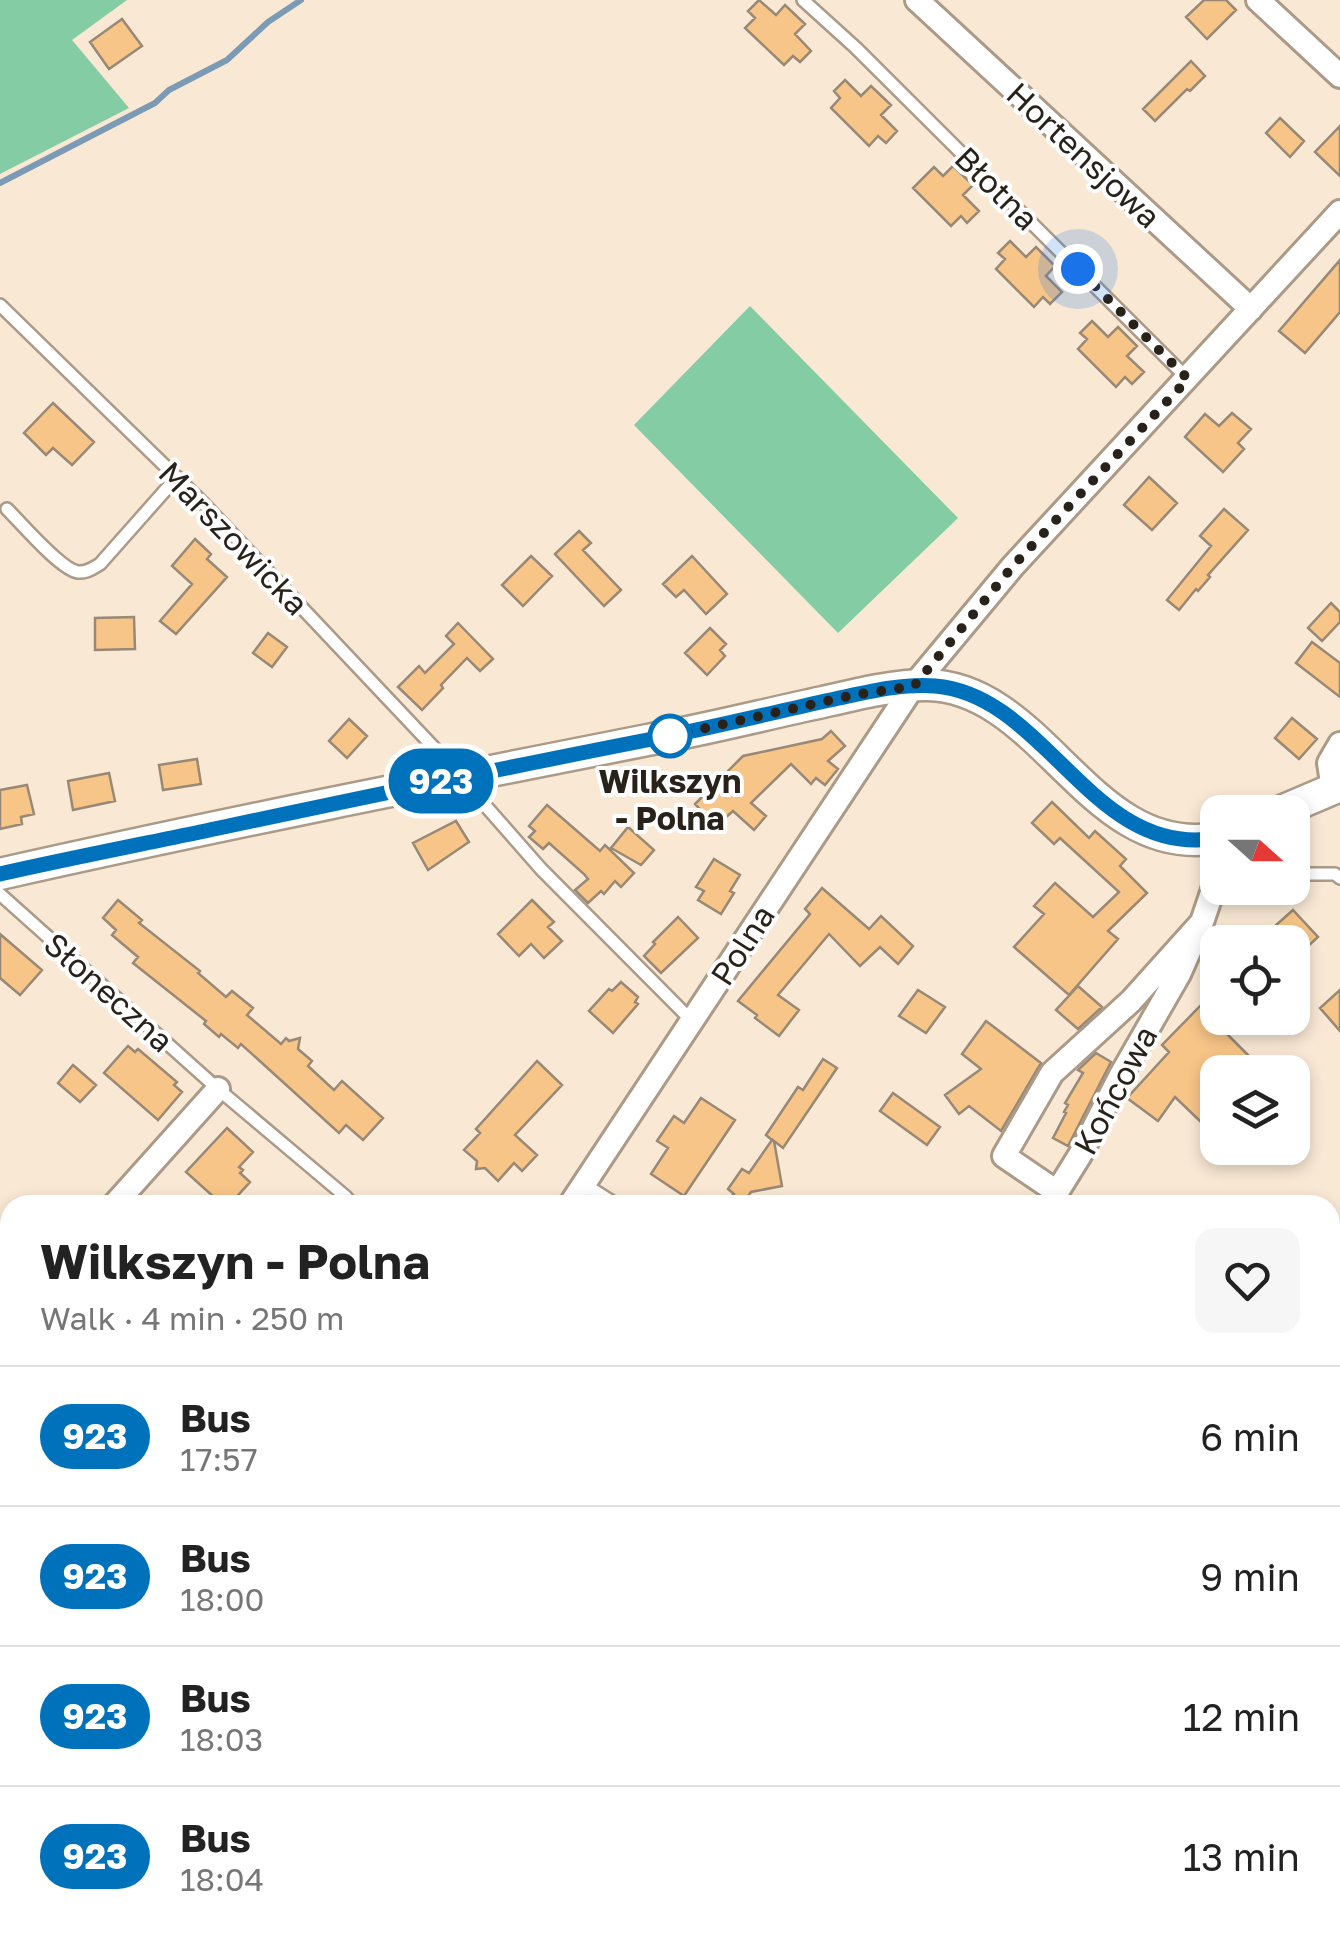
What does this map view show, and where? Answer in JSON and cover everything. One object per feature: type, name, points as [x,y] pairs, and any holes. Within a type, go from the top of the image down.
[{"type":"street","name":"Hortensjowa","points":[[917,0],[1250,309]]},
{"type":"street","points":[[1258,0],[1340,76]]},
{"type":"street","points":[[914,686],[1013,566],[1340,212]]},
{"type":"street","points":[[0,874],[914,686],[948,687],[989,702],[1132,823],[1162,837],[1200,839]]},
{"type":"street","name":"Polna","points":[[577,1195],[914,686]]},
{"type":"street","points":[[1310,798],[1336,787],[1329,763],[1340,744]]},
{"type":"street","name":"Końcowa","points":[[1202,922],[1131,1002],[1052,1073],[1004,1156],[1057,1192],[1179,974],[1202,922],[1208,905]]},
{"type":"street","points":[[123,1195],[218,1089]]},
{"type":"lane","name":"Błotna","points":[[803,0],[1188,379]]},
{"type":"lane","name":"Marszowicka","points":[[0,305],[177,477],[440,754],[541,869],[692,1021]]},
{"type":"lane","points":[[7,509],[63,564],[76,572],[86,572],[100,564],[177,477]]},
{"type":"lane","points":[[1310,874],[1335,874],[1340,878]]},
{"type":"lane","name":"Słoneczna","points":[[0,894],[218,1089],[344,1195]]},
{"type":"lane","points":[[584,1184],[601,1195]]},
{"type":"green space","points":[[0,0],[127,0],[72,40],[129,108],[0,174]]},
{"type":"green space","points":[[750,306],[958,518],[838,633],[634,425]]},
{"type":"building","points":[[759,0],[776,15],[785,5],[805,24],[795,34],[811,51],[800,62],[793,56],[784,65],[745,28],[755,18],[748,11]]},
{"type":"building","points":[[1204,0],[1226,0],[1236,10],[1207,39],[1186,17]]},
{"type":"building","points":[[122,19],[142,46],[109,69],[90,42]]},
{"type":"building","points":[[1191,61],[1205,76],[1155,121],[1143,109]]},
{"type":"building","points":[[845,80],[861,96],[871,86],[891,105],[881,115],[897,131],[886,143],[878,136],[869,146],[831,108],[840,98],[834,91]]},
{"type":"building","points":[[1280,118],[1304,141],[1290,157],[1266,133]]},
{"type":"building","points":[[1340,126],[1340,176],[1315,152]]},
{"type":"building","points":[[953,166],[973,185],[963,195],[979,211],[967,223],[961,216],[951,226],[913,188],[934,167],[943,176]]},
{"type":"building","points":[[1010,241],[1026,257],[1036,247],[1055,266],[1046,276],[1062,292],[1050,304],[1043,297],[1034,307],[996,269],[1005,259],[998,253]]},
{"type":"building","points":[[1340,260],[1340,312],[1305,353],[1279,331]]},
{"type":"building","points":[[1092,321],[1108,337],[1118,327],[1137,346],[1127,356],[1144,372],[1132,384],[1125,377],[1116,387],[1078,349],[1087,339],[1080,333]]},
{"type":"building","points":[[53,403],[94,442],[72,465],[53,448],[46,455],[24,433]]},
{"type":"building","points":[[1232,413],[1251,429],[1238,443],[1244,449],[1223,472],[1185,437],[1205,414],[1219,426]]},
{"type":"building","points":[[1149,477],[1177,503],[1152,530],[1124,505]]},
{"type":"building","points":[[1224,509],[1248,530],[1179,610],[1167,600],[1211,546],[1200,536]]},
{"type":"building","points":[[579,531],[591,543],[583,550],[621,590],[604,606],[555,554]]},
{"type":"building","points":[[195,539],[211,554],[207,559],[227,577],[176,634],[160,621],[192,584],[172,566]]},
{"type":"building","points":[[531,556],[552,576],[523,606],[502,585]]},
{"type":"building","points":[[692,556],[727,594],[706,614],[684,590],[676,597],[663,584]]},
{"type":"building","points":[[1331,603],[1340,612],[1340,622],[1322,641],[1308,628]]},
{"type":"building","points":[[134,617],[135,649],[95,650],[95,618]]},
{"type":"building","points":[[458,623],[493,659],[480,671],[467,658],[422,710],[398,687],[419,666],[425,673],[454,644],[446,636]]},
{"type":"building","points":[[710,628],[726,644],[720,650],[725,656],[707,675],[685,653]]},
{"type":"building","points":[[268,633],[287,647],[272,667],[253,653]]},
{"type":"building","points":[[1312,642],[1340,663],[1340,697],[1296,663]]},
{"type":"building","points":[[1292,718],[1317,739],[1299,759],[1275,738]]},
{"type":"building","points":[[349,719],[367,736],[347,758],[329,741]]},
{"type":"building","points":[[831,731],[845,746],[828,761],[838,769],[825,785],[816,778],[811,784],[791,764],[751,803],[766,816],[754,830],[733,811],[723,820],[719,816],[712,822],[695,804],[743,756],[822,739]]},
{"type":"building","points":[[197,759],[201,784],[163,790],[159,765]]},
{"type":"building","points":[[109,773],[115,801],[73,810],[68,781]]},
{"type":"building","points":[[27,785],[34,814],[21,817],[22,824],[0,829],[0,790]]},
{"type":"building","points":[[1052,802],[1089,838],[1095,831],[1126,859],[1120,866],[1147,893],[1108,931],[1118,939],[1069,995],[1014,947],[1044,914],[1034,906],[1055,883],[1093,917],[1119,892],[1060,838],[1054,844],[1032,823]]},
{"type":"building","points":[[547,805],[600,851],[605,845],[634,873],[621,887],[615,881],[604,894],[601,891],[588,903],[575,890],[588,879],[584,874],[549,843],[543,849],[529,837],[535,831],[529,826]]},
{"type":"building","points":[[456,821],[469,842],[428,870],[413,843]]},
{"type":"building","points":[[628,827],[654,850],[641,865],[611,848]]},
{"type":"building","points":[[714,859],[740,875],[721,914],[698,900],[704,891],[696,887]]},
{"type":"building","points":[[822,888],[869,929],[881,916],[913,946],[898,964],[880,947],[860,966],[829,934],[778,995],[799,1010],[779,1036],[738,1001],[810,914],[805,909]]},
{"type":"building","points":[[118,900],[142,920],[139,923],[226,997],[232,991],[253,1008],[247,1015],[281,1044],[286,1038],[300,1038],[298,1049],[312,1061],[308,1066],[334,1090],[342,1081],[383,1118],[363,1140],[346,1125],[339,1133],[241,1044],[238,1048],[221,1034],[219,1037],[204,1024],[206,1021],[133,963],[138,957],[112,935],[116,930],[103,918]]},
{"type":"building","points":[[532,900],[554,922],[548,927],[562,941],[544,958],[531,944],[519,956],[498,934]]},
{"type":"building","points":[[1293,910],[1307,925],[1276,925]]},
{"type":"building","points":[[678,917],[698,938],[661,973],[644,956]]},
{"type":"building","points":[[1310,928],[1318,937],[1310,944]]},
{"type":"building","points":[[0,934],[42,970],[20,995],[0,978]]},
{"type":"building","points":[[621,982],[638,997],[638,1004],[613,1033],[589,1011]]},
{"type":"building","points":[[1078,986],[1102,1007],[1078,1029],[1056,1010]]},
{"type":"building","points":[[918,990],[945,1007],[926,1033],[899,1016]]},
{"type":"building","points":[[1340,990],[1340,1031],[1320,1008]]},
{"type":"building","points":[[1200,1006],[1200,1035],[1228,1035],[1248,1055],[1200,1055],[1200,1121],[1175,1097],[1158,1121],[1127,1098],[1169,1052],[1162,1045]]},
{"type":"building","points":[[986,1021],[1041,1063],[1001,1131],[969,1106],[959,1114],[945,1095],[981,1069],[962,1054]]},
{"type":"building","points":[[128,1046],[135,1052],[138,1049],[177,1082],[174,1085],[182,1092],[158,1120],[104,1073]]},
{"type":"building","points":[[1096,1053],[1111,1062],[1068,1146],[1053,1138],[1066,1113],[1065,1103],[1083,1073],[1078,1070]]},
{"type":"building","points":[[823,1059],[837,1068],[783,1148],[774,1141],[782,1186],[733,1195],[728,1189],[742,1169],[749,1173],[772,1140],[766,1135],[798,1087],[803,1090]]},
{"type":"building","points":[[537,1061],[562,1085],[515,1135],[537,1155],[522,1171],[514,1163],[498,1181],[485,1168],[476,1169],[477,1161],[464,1150],[480,1133],[476,1129]]},
{"type":"building","points":[[73,1065],[96,1085],[80,1102],[58,1083]]},
{"type":"building","points":[[893,1093],[940,1127],[927,1145],[880,1111]]},
{"type":"building","points":[[701,1098],[735,1120],[682,1195],[651,1174],[668,1148],[657,1141],[674,1116],[684,1123]]},
{"type":"building","points":[[227,1128],[253,1152],[239,1167],[250,1182],[238,1195],[212,1195],[186,1172]]},
{"type":"waterway","points":[[0,183],[155,103],[169,90],[227,60],[268,22],[301,0]]},
{"type":"bus line","name":"923","points":[[0,874],[878,690],[930,685],[962,691],[989,702],[1132,823],[1162,837],[1200,840]]},
{"type":"place","name":"Wilkszyn - Polna","points":[[670,736]]},
{"type":"route","points":[[670,736],[878,690],[914,686],[1013,566],[1188,379],[1078,269]]}]
